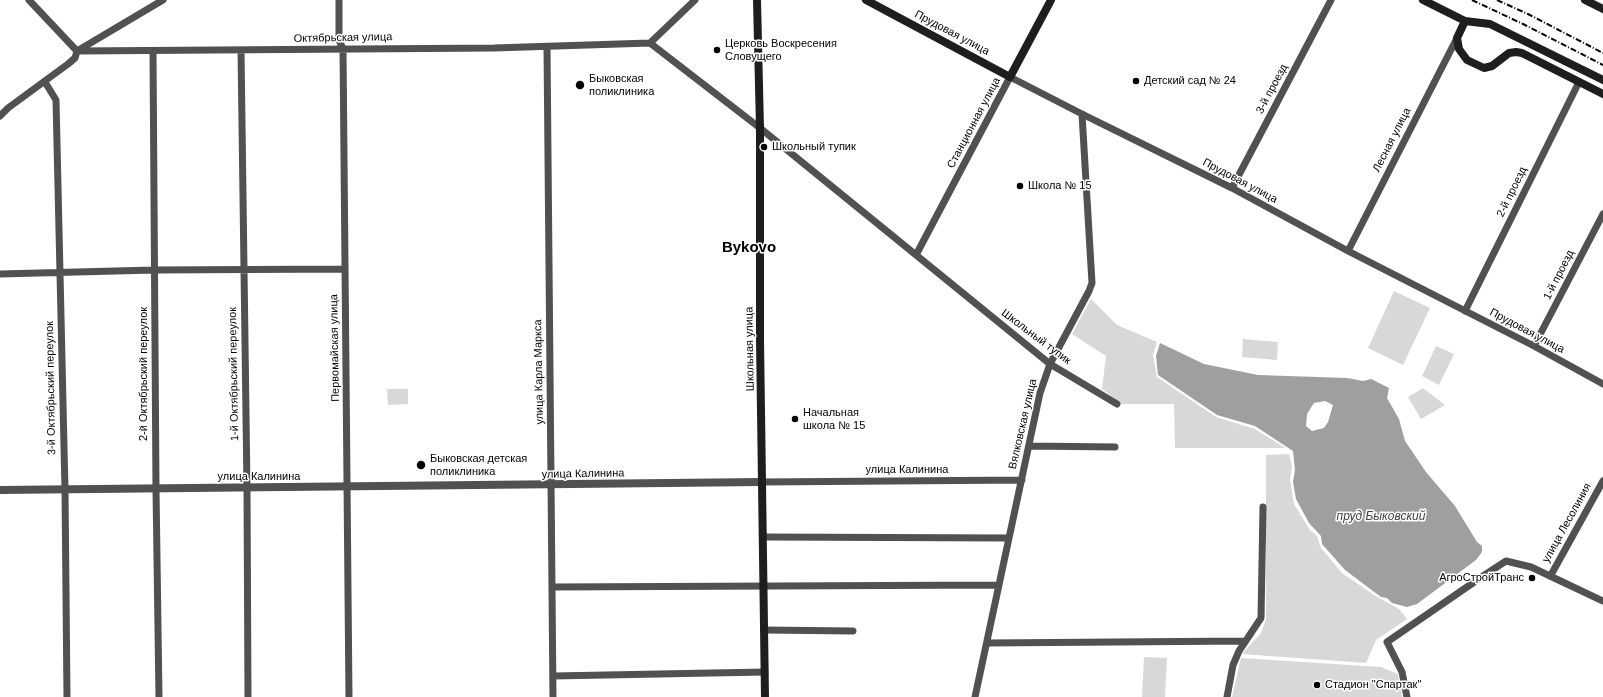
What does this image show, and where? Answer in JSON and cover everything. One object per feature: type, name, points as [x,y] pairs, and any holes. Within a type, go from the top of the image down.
[{"type":"main road","name":"Школьная улица","points":[[757,0],[760,128],[760,340],[765,697]]},
{"type":"main road","name":"Прудовая улица","points":[[866,0],[1010,77]]},
{"type":"main road","name":"Станционная улица","points":[[1010,77],[1051,0]]},
{"type":"main road","points":[[1423,0],[1465,21],[1490,24],[1603,80]]},
{"type":"main road","points":[[1585,0],[1603,10]]},
{"type":"main road","points":[[1465,21],[1457,38],[1458,49],[1467,60],[1484,68],[1492,66],[1509,53],[1522,53],[1603,94]]},
{"type":"street","points":[[29,0],[77,51]]},
{"type":"street","points":[[0,116],[8,108],[45,82],[75,58],[77,51],[163,0]]},
{"type":"street","name":"Первомайская улица","points":[[339,0],[340,40],[343,49],[349,697]]},
{"type":"street","points":[[650,43],[695,0]]},
{"type":"street","name":"3-й проезд","points":[[1232,188],[1331,0]]},
{"type":"street","name":"Лесная улица","points":[[1348,251],[1457,38]]},
{"type":"street","name":"Октябрьская улица","points":[[77,51],[547,47],[650,43]]},
{"type":"street","name":"Школьный тупик","points":[[650,43],[760,128],[1050,364],[1117,404]]},
{"type":"street","name":"улица Карла Маркса","points":[[547,47],[553,697]]},
{"type":"street","name":"1-й Октябрьский переулок","points":[[241,50],[247,488],[248,697]]},
{"type":"street","name":"2-й Октябрьский переулок","points":[[153,51],[159,697]]},
{"type":"street","name":"Прудовая улица","points":[[1010,77],[1232,188],[1348,251],[1534,346],[1603,384]]},
{"type":"street","name":"Станционная улица","points":[[916,256],[1010,77]]},
{"type":"street","name":"3-й Октябрьский переулок","points":[[45,82],[56,100],[65,490],[67,697]]},
{"type":"street","name":"2-й проезд","points":[[1466,311],[1579,82]]},
{"type":"street","name":"Вялковская улица","points":[[975,697],[1040,393],[1050,364],[1092,283],[1082,114]]},
{"type":"street","name":"1-й проезд","points":[[1534,346],[1603,214]]},
{"type":"street","points":[[0,274],[154,270],[244,271],[345,269]]},
{"type":"street","points":[[1029,446],[1115,446]]},
{"type":"street","name":"улица Калинина","points":[[0,490],[347,488],[1022,480]]},
{"type":"street","name":"улица Лесолиния","points":[[1551,575],[1600,494],[1603,481]]},
{"type":"street","points":[[1227,697],[1233,665],[1245,641],[1261,618],[1263,507]]},
{"type":"street","points":[[763,537],[1009,538]]},
{"type":"street","points":[[1407,697],[1402,672],[1387,642],[1506,561],[1531,567],[1551,575],[1603,601]]},
{"type":"street","points":[[552,587],[998,585]]},
{"type":"street","points":[[764,630],[853,631]]},
{"type":"street","points":[[987,643],[1245,641]]},
{"type":"street","points":[[553,676],[765,672]]},
{"type":"shaded area","points":[[1394,291],[1430,308],[1403,365],[1368,348]]},
{"type":"shaded area","points":[[1091,299],[1117,325],[1157,342],[1153,355],[1157,377],[1216,417],[1255,429],[1285,448],[1175,448],[1174,404],[1122,404],[1102,389],[1106,356],[1072,334]]},
{"type":"shaded area","points":[[1243,339],[1278,342],[1277,360],[1242,357]]},
{"type":"shaded area","points":[[1436,346],[1454,354],[1439,385],[1422,376]]},
{"type":"shaded area","points":[[1423,388],[1445,405],[1421,419],[1408,397]]},
{"type":"shaded area","points":[[387,389],[408,389],[408,404],[388,405]]},
{"type":"shaded area","points":[[1289,454],[1292,466],[1290,479],[1294,504],[1310,530],[1317,536],[1321,548],[1342,573],[1374,595],[1399,609],[1407,619],[1376,640],[1366,663],[1242,654],[1261,633],[1266,619],[1266,455]]},
{"type":"shaded area","points":[[1144,657],[1167,658],[1165,697],[1142,697]]},
{"type":"shaded area","name":"Стадион \"Спартак\"","points":[[1241,658],[1381,667],[1398,674],[1402,697],[1232,697]]},
{"type":"water","name":"пруд Быковский","points":[[1160,343],[1204,364],[1258,375],[1347,378],[1363,381],[1371,379],[1389,388],[1387,398],[1399,419],[1405,441],[1426,472],[1455,506],[1477,542],[1482,546],[1482,552],[1476,560],[1417,604],[1407,607],[1392,603],[1387,598],[1381,597],[1345,570],[1322,544],[1321,536],[1309,523],[1296,499],[1293,482],[1295,470],[1293,451],[1255,426],[1217,415],[1158,375],[1156,356]],"holes":[[[1325,401],[1333,405],[1328,422],[1324,428],[1312,431],[1306,426],[1307,414],[1314,403]]]},
{"type":"railway","points":[[1472,0],[1603,65]]},
{"type":"railway","points":[[1497,0],[1528,14],[1603,53]]},
{"type":"place","name":"Церковь Воскресения Словущего","points":[[717,50]]},
{"type":"place","name":"Детский сад № 24","points":[[1136,81]]},
{"type":"place","name":"Быковская поликлиника","points":[[580,85]]},
{"type":"place","name":"Школьный тупик","points":[[764,147]]},
{"type":"place","name":"Школа № 15","points":[[1020,186]]},
{"type":"place","name":"Начальная школа № 15","points":[[795,419]]},
{"type":"place","name":"Быковская детская поликлиника","points":[[421,465]]},
{"type":"place","name":"АгроСтройТранс","points":[[1532,578]]},
{"type":"place","name":"Стадион \"Спартак\"","points":[[1317,685]]},
{"type":"district","name":"Bykovo","points":[[749,248]]}]
